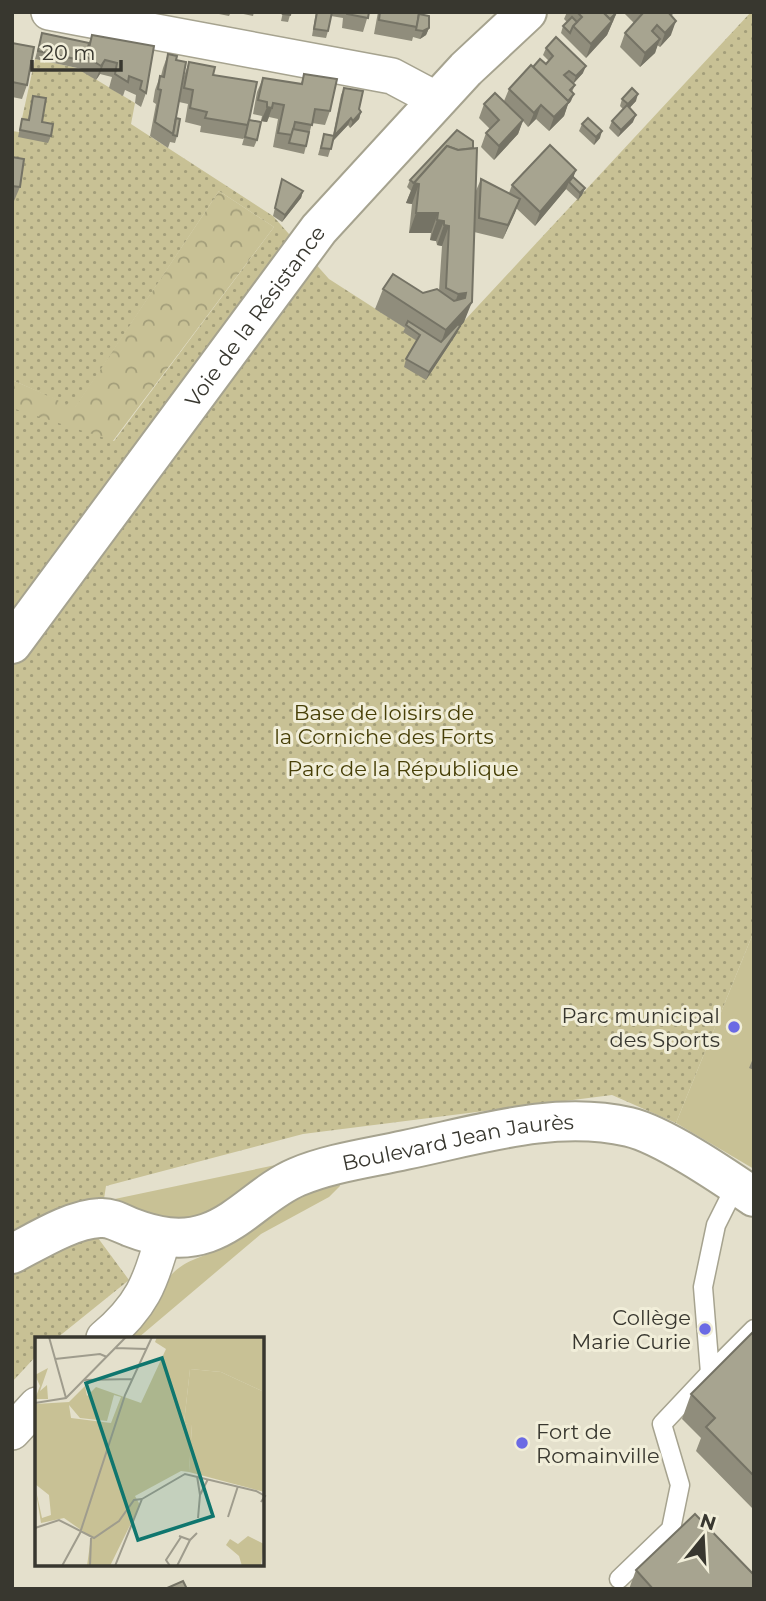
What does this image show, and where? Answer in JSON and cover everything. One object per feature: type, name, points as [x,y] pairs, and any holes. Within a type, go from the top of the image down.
[{"type":"street","points":[[48,12],[392,76],[424,93],[435,103]]},
{"type":"street","name":"Voie de la Résistance","points":[[12,644],[319,229],[466,69],[527,12]]},
{"type":"street","name":"Boulevard Jean Jaurès","points":[[163,1237],[186,1238],[209,1232],[236,1217],[279,1185],[319,1170],[523,1125],[573,1121],[631,1128],[662,1140],[745,1191]]},
{"type":"street","points":[[12,1254],[52,1234],[99,1218],[114,1220],[163,1237],[153,1272],[137,1306],[106,1337]]},
{"type":"street","points":[[12,1432],[35,1407]]},
{"type":"lane","points":[[710,1373],[703,1287],[716,1225],[745,1191]]},
{"type":"lane","points":[[619,1579],[671,1529],[680,1485],[662,1424],[754,1329]]},
{"type":"green space","name":"Parc de la République","points":[[751,12],[754,12],[754,931],[676,1123],[612,1095],[303,1134],[106,1186],[98,1238],[129,1280],[58,1337],[35,1337],[35,1357],[12,1382],[12,408],[114,441],[274,227],[219,191],[75,408],[12,380],[12,131],[19,132],[35,59],[77,68],[135,103],[131,124],[273,216],[329,279],[438,349]]},
{"type":"green space","points":[[219,191],[274,227],[12,575],[12,380],[75,407]]},
{"type":"green space","name":"Parc municipal des Sports","points":[[754,931],[754,1169],[676,1123]]},
{"type":"green space","points":[[290,1162],[219,1211],[184,1223],[107,1203],[110,1200]]},
{"type":"green space","points":[[339,1180],[340,1186],[329,1197],[261,1234],[139,1337],[128,1337],[149,1316],[167,1281],[178,1269],[243,1237],[295,1199]]},
{"type":"building","points":[[317,12],[332,12],[328,31],[314,29]]},
{"type":"building","points":[[347,12],[369,12],[368,18]]},
{"type":"building","points":[[380,12],[419,12],[417,27],[379,20]]},
{"type":"building","points":[[577,12],[603,12],[612,21],[591,44],[573,26],[582,17]]},
{"type":"building","points":[[603,12],[617,12],[610,19]]},
{"type":"building","points":[[643,12],[668,12],[676,21],[665,33],[657,25],[652,31],[660,39],[645,53],[625,33]]},
{"type":"building","points":[[419,14],[429,16],[429,28],[423,31],[416,30]]},
{"type":"building","points":[[572,17],[577,22],[570,33],[563,26]]},
{"type":"building","points":[[42,33],[89,43],[85,61],[38,51]]},
{"type":"building","points":[[92,35],[154,46],[146,93],[140,89],[142,81],[129,76],[128,82],[115,74],[117,63],[105,60],[101,66],[87,57]]},
{"type":"building","points":[[556,37],[586,66],[576,76],[569,71],[564,75],[575,85],[570,90],[574,94],[568,101],[533,67],[540,59],[546,64],[553,56],[546,48]]},
{"type":"building","points":[[12,43],[34,47],[27,85],[12,82]]},
{"type":"building","points":[[168,54],[177,56],[176,60],[186,62],[173,134],[155,122],[161,90],[158,89],[160,76],[164,77]]},
{"type":"building","points":[[189,62],[215,67],[213,75],[257,82],[248,125],[205,118],[207,112],[190,108],[193,90],[184,88]]},
{"type":"building","points":[[531,65],[569,102],[554,117],[541,105],[534,113],[509,89]]},
{"type":"building","points":[[304,74],[337,79],[330,111],[315,109],[312,125],[295,122],[292,135],[278,133],[284,105],[273,103],[272,108],[267,107],[267,102],[258,100],[263,78],[302,84]]},
{"type":"building","points":[[344,88],[363,91],[359,109],[361,112],[353,121],[351,118],[334,136]]},
{"type":"building","points":[[632,88],[638,94],[628,104],[622,99]]},
{"type":"building","points":[[495,93],[523,120],[499,146],[486,133],[499,120],[484,104]]},
{"type":"building","points":[[33,96],[46,98],[42,122],[53,124],[51,136],[20,130],[22,119],[29,120]]},
{"type":"building","points":[[627,105],[636,115],[621,130],[612,121]]},
{"type":"building","points":[[176,118],[180,119],[177,136],[173,135]]},
{"type":"building","points":[[588,118],[602,131],[596,137],[582,124]]},
{"type":"building","points":[[249,120],[261,122],[257,140],[245,137]]},
{"type":"building","points":[[293,129],[309,132],[306,146],[289,143]]},
{"type":"building","points":[[457,130],[473,141],[473,148],[458,150],[447,146],[414,183],[410,180]]},
{"type":"building","points":[[324,134],[334,136],[331,149],[321,148]]},
{"type":"building","points":[[550,145],[576,170],[540,212],[512,185]]},
{"type":"building","points":[[447,146],[458,150],[477,148],[472,302],[446,330],[383,289],[393,274],[423,293],[437,289],[454,301],[465,298],[466,293],[458,294],[446,288],[449,226],[444,225],[444,221],[437,220],[438,213],[416,213],[419,184],[414,183]]},
{"type":"building","points":[[12,157],[24,159],[20,187],[12,186]]},
{"type":"building","points":[[573,177],[585,188],[580,193],[569,182]]},
{"type":"building","points":[[282,179],[303,191],[285,215],[275,208]]},
{"type":"building","points":[[481,179],[520,199],[508,225],[479,218]]},
{"type":"building","points":[[408,321],[441,342],[458,324],[460,326],[429,372],[406,359],[420,335],[406,325]]},
{"type":"building","points":[[754,1331],[754,1476],[706,1427],[715,1418],[691,1394]]},
{"type":"building","points":[[695,1514],[754,1575],[754,1589],[653,1589],[636,1570]]},
{"type":"building","points":[[183,1581],[187,1589],[165,1589]]},
{"type":"place","name":"Parc municipal des Sports","points":[[734,1027]]},
{"type":"place","name":"Collège Marie Curie","points":[[705,1329]]},
{"type":"place","name":"Fort de Romainville","points":[[522,1443]]},
{"type":"park label","name":"Base de loisirs de la Corniche des Forts","points":[[384,724]]}]
